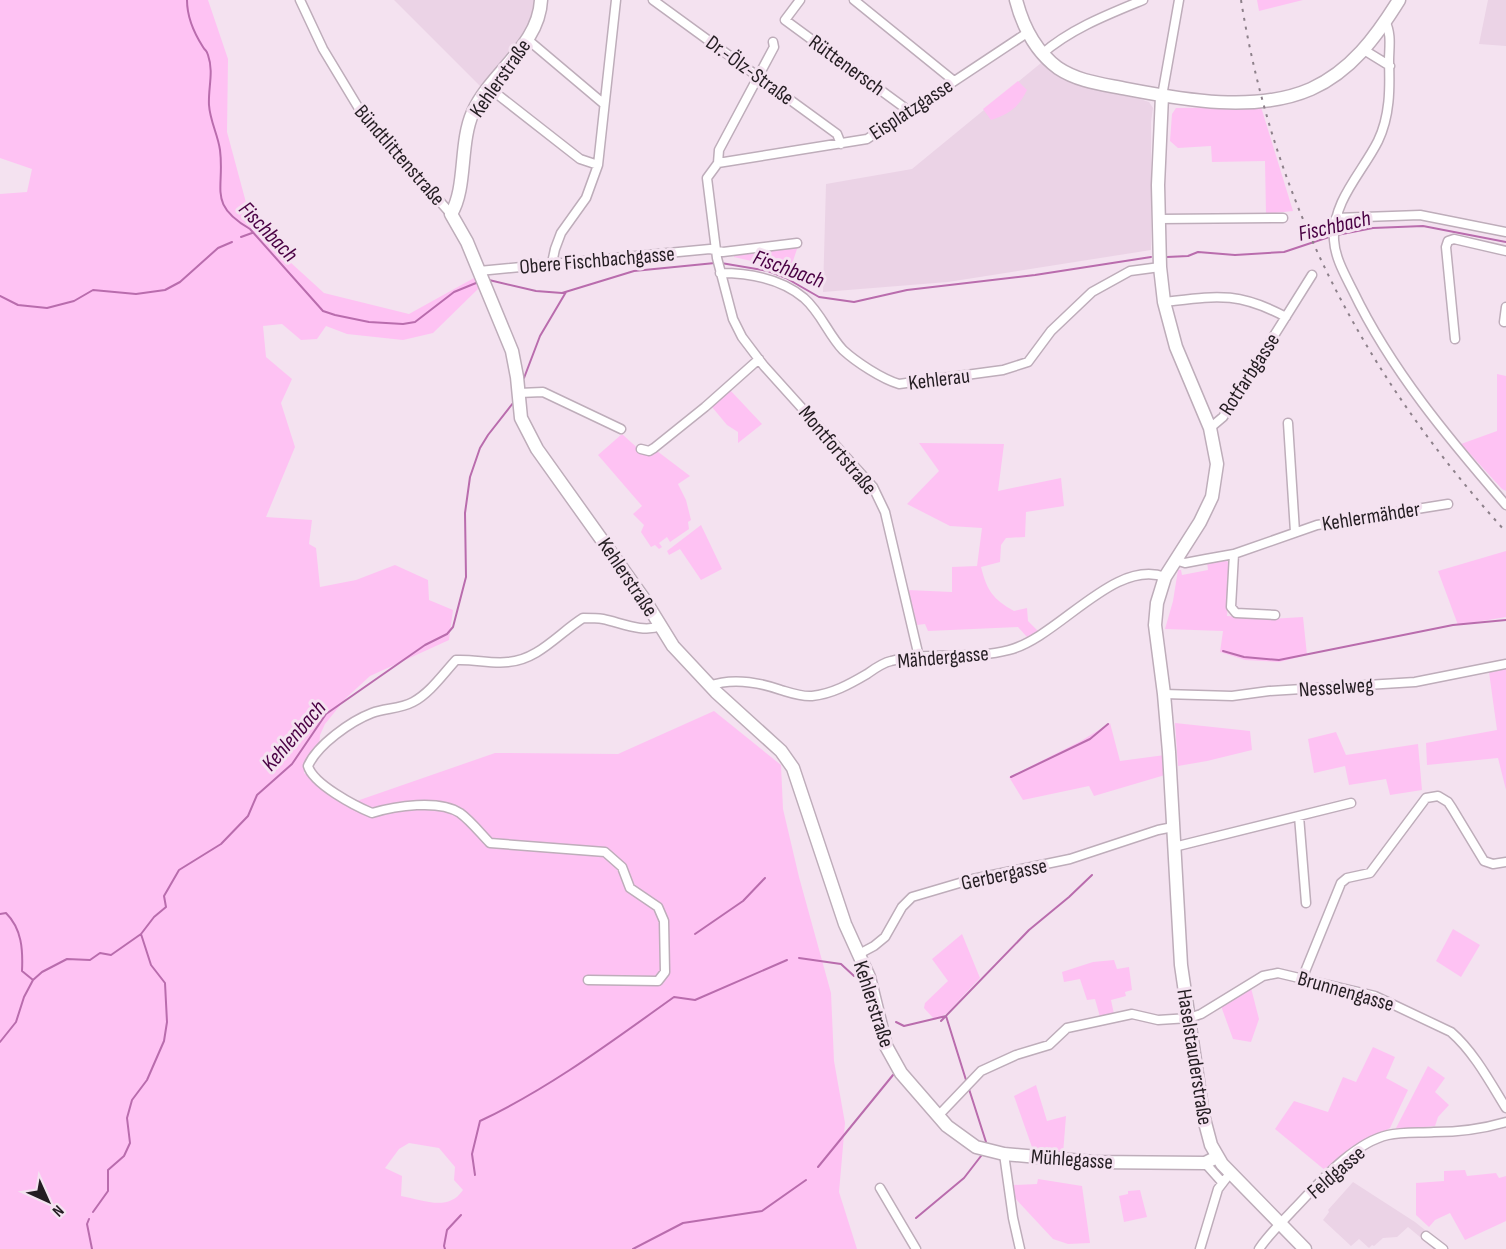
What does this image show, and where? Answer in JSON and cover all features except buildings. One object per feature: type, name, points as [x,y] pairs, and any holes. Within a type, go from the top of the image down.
[{"type":"main road","name":"Kehlerstraße","points":[[541,0],[539,20],[527,39],[488,87],[474,110],[468,125],[459,191],[455,208],[451,214],[462,231],[512,351],[521,418],[537,449],[593,525],[674,646],[709,686],[774,744],[793,768],[844,924],[859,954],[874,996],[881,1032],[894,1063],[947,1126]]},
{"type":"main road","points":[[1016,0],[1027,33],[1042,54],[1071,75],[1090,82],[1162,96],[1244,102],[1284,98],[1323,83],[1344,69],[1364,50],[1399,0]]},
{"type":"main road","name":"Haselstauderstraße","points":[[1162,96],[1158,184],[1160,267],[1164,302],[1176,346],[1210,428],[1216,454],[1214,487],[1200,522],[1165,577],[1157,603],[1155,625],[1164,694],[1181,965],[1206,1130],[1217,1157],[1305,1249]]},
{"type":"main road","name":"Mühlegasse","points":[[947,1126],[976,1147],[1004,1154],[1093,1162],[1205,1163],[1217,1157]]},
{"type":"street","name":"Bündtlittenstraße","points":[[300,0],[323,49],[361,112],[451,214]]},
{"type":"street","points":[[552,263],[561,234],[586,198],[598,165],[616,0]]},
{"type":"street","name":"Dr.-Ölz-Straße","points":[[653,0],[837,134],[841,144]]},
{"type":"street","name":"Rüttenersch","points":[[800,0],[785,20],[909,111]]},
{"type":"street","points":[[854,0],[954,81]]},
{"type":"street","points":[[1042,54],[1092,23],[1143,0]]},
{"type":"street","points":[[1162,96],[1179,0]]},
{"type":"street","points":[[1385,21],[1389,35],[1390,97],[1382,131],[1343,200],[1336,218],[1334,236],[1336,254],[1352,289],[1394,362],[1448,435],[1505,502]]},
{"type":"street","name":"Eisplatzgasse","points":[[716,166],[867,139],[1027,33]]},
{"type":"street","points":[[1374,36],[1389,47]]},
{"type":"street","points":[[527,39],[604,104]]},
{"type":"street","points":[[717,254],[708,178],[716,166],[718,150],[774,47],[773,42]]},
{"type":"street","points":[[1364,50],[1389,66]]},
{"type":"street","points":[[488,87],[580,159],[598,165]]},
{"type":"street","points":[[1336,218],[1420,215],[1506,231]]},
{"type":"street","points":[[1159,219],[1283,218]]},
{"type":"street","points":[[1455,339],[1446,247],[1448,241],[1454,239],[1506,251]]},
{"type":"street","name":"Obere Fischbachgasse","points":[[479,271],[710,249],[717,254],[797,243]]},
{"type":"street","name":"Montfortstraße","points":[[717,254],[733,319],[742,337],[873,487],[885,512],[920,657]]},
{"type":"street","name":"Kehlerau","points":[[720,271],[766,278],[796,292],[820,315],[844,350],[888,381],[899,384],[1003,370],[1028,362],[1051,332],[1092,291],[1130,271],[1160,267]]},
{"type":"street","name":"Rotfarbgasse","points":[[1210,428],[1223,417],[1312,275]]},
{"type":"street","name":"Rotfarbgasse","points":[[1164,302],[1215,296],[1231,297],[1266,307],[1286,317]]},
{"type":"street","points":[[1504,322],[1506,307]]},
{"type":"street","points":[[641,449],[649,451],[654,448],[759,359]]},
{"type":"street","points":[[519,393],[543,392],[621,429]]},
{"type":"street","name":"Kehlermähder","points":[[1288,423],[1295,532]]},
{"type":"street","name":"Kehlermähder","points":[[1175,560],[1185,563],[1234,554],[1295,532],[1337,521],[1448,504]]},
{"type":"street","points":[[1234,554],[1231,607],[1236,614],[1275,615]]},
{"type":"street","name":"Mähdergasse","points":[[709,686],[730,681],[751,682],[801,695],[822,695],[846,686],[883,663],[891,661],[1011,650],[1067,618],[1118,580],[1137,574],[1155,573],[1165,577]]},
{"type":"street","points":[[588,980],[658,981],[665,972],[664,921],[658,907],[630,888],[622,867],[605,852],[490,843],[459,813],[442,808],[410,805],[372,813],[339,795],[311,774],[308,766],[313,757],[347,726],[371,713],[413,702],[425,694],[456,660],[508,662],[526,658],[583,618],[604,619],[625,626],[642,628],[661,626]]},
{"type":"street","name":"Nesselweg","points":[[1164,694],[1232,696],[1269,691],[1415,682],[1506,664]]},
{"type":"street","points":[[1302,979],[1341,883],[1347,878],[1370,873],[1426,798],[1438,796],[1448,802],[1484,861],[1493,864],[1506,862]]},
{"type":"street","points":[[1174,847],[1351,803]]},
{"type":"street","points":[[1299,816],[1306,903]]},
{"type":"street","name":"Gerbergasse","points":[[859,954],[885,937],[902,907],[912,897],[973,879],[1070,859],[1173,827]]},
{"type":"street","name":"Brunnengasse","points":[[1189,1018],[1201,1014],[1263,976],[1278,973],[1375,996],[1451,1032],[1472,1056],[1506,1108]]},
{"type":"street","points":[[938,1116],[981,1071],[1016,1055],[1044,1047],[1054,1041],[1060,1032],[1076,1025],[1132,1014],[1158,1020],[1189,1018]]},
{"type":"street","name":"Feldgasse","points":[[1259,1249],[1329,1174],[1348,1157],[1379,1138],[1398,1134],[1475,1130],[1506,1122]]},
{"type":"street","points":[[1004,1154],[1012,1218],[1020,1249]]},
{"type":"street","points":[[1205,1163],[1222,1182]]},
{"type":"street","points":[[1200,1249],[1218,1189],[1231,1172]]},
{"type":"street","points":[[880,1188],[916,1249]]},
{"type":"street","points":[[1426,1236],[1443,1249]]},
{"type":"shaded area","points":[[0,0],[208,0],[228,59],[227,132],[248,210],[290,262],[324,293],[409,314],[474,278],[479,288],[433,333],[403,340],[347,334],[326,326],[317,339],[301,340],[282,324],[263,326],[266,357],[292,379],[281,403],[295,447],[266,517],[312,520],[309,544],[316,548],[320,587],[356,580],[395,565],[428,580],[429,600],[453,610],[449,640],[370,676],[346,698],[325,724],[320,735],[319,747],[304,763],[304,773],[348,804],[495,753],[618,754],[714,711],[781,765],[783,809],[831,993],[834,1061],[845,1123],[839,1192],[857,1249],[0,1249],[0,194],[27,192],[32,169],[0,158]],"holes":[[[409,1143],[439,1148],[455,1167],[454,1180],[463,1190],[457,1197],[443,1203],[401,1196],[402,1176],[385,1168],[399,1149]]]},
{"type":"shaded area","points":[[394,0],[537,0],[526,33],[482,88]]},
{"type":"shaded area","points":[[1257,0],[1303,0],[1259,11]]},
{"type":"shaded area","points":[[1488,0],[1506,0],[1506,46],[1479,44]]},
{"type":"shaded area","points":[[1041,63],[1067,80],[1088,88],[1140,99],[1149,102],[1153,108],[1151,122],[1151,250],[948,282],[823,292],[826,184],[912,169]]},
{"type":"shaded area","points":[[1018,81],[1027,90],[1021,101],[1008,112],[991,120],[983,109]]},
{"type":"shaded area","points":[[1261,107],[1293,211],[1266,214],[1265,161],[1212,162],[1211,146],[1178,148],[1170,141],[1172,114],[1176,108]]},
{"type":"shaded area","points":[[798,246],[790,270],[734,257],[734,252]]},
{"type":"shaded area","points":[[1497,374],[1506,376],[1506,491],[1461,444],[1497,431]]},
{"type":"shaded area","points":[[730,390],[762,424],[738,443],[738,432],[727,425],[712,407],[712,404]]},
{"type":"shaded area","points":[[622,434],[643,453],[657,451],[690,476],[678,484],[686,500],[691,520],[688,522],[689,529],[670,542],[667,537],[659,543],[662,547],[659,549],[655,545],[651,547],[641,532],[644,525],[633,514],[642,506],[598,455]]},
{"type":"shaded area","points":[[919,443],[1004,444],[998,491],[1061,478],[1064,506],[1026,512],[1025,537],[1006,538],[1001,545],[1000,562],[981,567],[992,594],[1014,611],[1027,608],[1028,621],[1038,631],[1027,637],[1018,627],[928,631],[925,624],[917,625],[908,590],[952,592],[952,567],[977,566],[982,528],[950,526],[907,504],[939,471]]},
{"type":"shaded area","points":[[701,525],[722,569],[701,580],[680,549],[669,555],[667,551]]},
{"type":"shaded area","points":[[1506,551],[1506,617],[1458,625],[1438,571]]},
{"type":"shaded area","points":[[1226,560],[1231,565],[1227,616],[1270,619],[1303,617],[1307,655],[1279,662],[1245,660],[1220,652],[1223,631],[1165,629],[1178,570],[1181,570],[1182,575],[1208,570],[1207,562]]},
{"type":"shaded area","points":[[1506,668],[1506,790],[1498,758],[1427,765],[1426,743],[1497,730],[1489,672]]},
{"type":"shaded area","points":[[1110,723],[1120,761],[1165,755],[1165,775],[1094,796],[1089,786],[1023,800],[1009,777],[1081,741]]},
{"type":"shaded area","points":[[1175,723],[1250,731],[1252,750],[1178,766]]},
{"type":"shaded area","points":[[1336,732],[1346,755],[1418,744],[1422,790],[1390,795],[1386,779],[1349,785],[1345,766],[1314,773],[1308,739]]},
{"type":"shaded area","points":[[1453,929],[1480,945],[1461,977],[1436,961]]},
{"type":"shaded area","points":[[962,934],[980,978],[947,1013],[935,1020],[924,1008],[925,1003],[948,981],[932,959]]},
{"type":"shaded area","points":[[1114,960],[1117,969],[1129,967],[1132,990],[1125,992],[1126,996],[1111,1000],[1114,1014],[1100,1017],[1095,999],[1087,1000],[1080,979],[1064,982],[1062,972],[1093,962]]},
{"type":"shaded area","points":[[1251,988],[1259,1019],[1251,1042],[1233,1039],[1221,1006]]},
{"type":"shaded area","points":[[1373,1047],[1395,1057],[1386,1078],[1408,1090],[1390,1128],[1326,1171],[1275,1129],[1294,1101],[1328,1112],[1343,1077],[1356,1082]]},
{"type":"shaded area","points":[[1428,1066],[1445,1078],[1435,1092],[1449,1105],[1438,1117],[1435,1126],[1395,1130]]},
{"type":"shaded area","points":[[1036,1085],[1047,1121],[1066,1116],[1063,1154],[1033,1150],[1014,1096]]},
{"type":"shaded area","points":[[1465,1170],[1467,1176],[1496,1173],[1499,1178],[1506,1176],[1506,1221],[1465,1240],[1450,1213],[1435,1220],[1429,1227],[1416,1215],[1416,1183],[1444,1181],[1444,1171]]},
{"type":"shaded area","points":[[1038,1179],[1082,1186],[1090,1243],[1068,1244],[1053,1239],[1014,1197],[1013,1185],[1037,1184]]},
{"type":"shaded area","points":[[1353,1182],[1425,1230],[1420,1237],[1408,1227],[1397,1237],[1383,1238],[1369,1248],[1359,1239],[1351,1246],[1323,1220],[1328,1210]]},
{"type":"shaded area","points":[[1140,1190],[1147,1217],[1124,1222],[1119,1196],[1128,1194],[1128,1191]]},
{"type":"waterway","name":"Fischbach","points":[[187,0],[192,25],[210,61],[209,105],[220,150],[220,186],[223,203],[228,212],[250,229],[323,311],[369,322],[403,324],[415,322],[454,292],[476,283]]},
{"type":"waterway","name":"Fischbach","points":[[1337,235],[1373,228],[1423,226],[1506,242]]},
{"type":"waterway","points":[[241,237],[252,233]]},
{"type":"waterway","name":"Fischbach","points":[[1167,257],[1188,256],[1198,252],[1235,255],[1284,252],[1332,236]]},
{"type":"waterway","points":[[0,296],[18,305],[47,308],[74,301],[93,290],[136,294],[165,290],[180,282],[218,248],[232,242]]},
{"type":"waterway","name":"Fischbach","points":[[721,263],[768,271],[786,278],[819,297],[854,302],[907,290],[1035,275],[1151,257]]},
{"type":"waterway","name":"Fischbach","points":[[489,280],[536,291],[562,293],[634,271],[715,263]]},
{"type":"waterway","name":"Kehlenbach","points":[[524,378],[540,336],[566,292]]},
{"type":"waterway","name":"Kehlenbach","points":[[0,914],[6,913],[15,926],[22,948],[22,971],[33,980],[42,972],[67,959],[90,960],[100,953],[111,955],[141,934],[154,917],[166,907],[164,896],[179,870],[221,844],[248,816],[257,795],[292,764],[326,714],[425,645],[447,634],[453,627],[466,577],[465,513],[470,477],[480,448],[513,403]]},
{"type":"waterway","points":[[1223,651],[1244,657],[1279,660],[1453,625],[1506,620]]},
{"type":"waterway","points":[[1011,777],[1090,739],[1108,724]]},
{"type":"waterway","points":[[941,1021],[1029,930],[1092,875]]},
{"type":"waterway","points":[[695,934],[743,901],[765,878]]},
{"type":"waterway","points":[[93,1212],[108,1191],[108,1170],[124,1156],[130,1143],[127,1118],[132,1100],[147,1080],[164,1041],[167,1022],[165,983],[151,965],[141,934]]},
{"type":"waterway","points":[[799,958],[841,964],[854,976]]},
{"type":"waterway","points":[[475,1175],[472,1154],[480,1121],[556,1079],[674,997],[695,1000],[787,960]]},
{"type":"waterway","points":[[0,1042],[16,1022],[24,997],[33,980]]},
{"type":"waterway","points":[[896,1022],[904,1026],[946,1016],[966,1080]]},
{"type":"waterway","points":[[818,1167],[893,1075]]},
{"type":"waterway","points":[[969,1089],[986,1142]]},
{"type":"waterway","points":[[916,1218],[964,1178],[981,1156]]},
{"type":"waterway","points":[[633,1249],[683,1223],[762,1211],[806,1180]]},
{"type":"waterway","points":[[445,1249],[447,1230],[461,1215]]},
{"type":"waterway","points":[[89,1219],[87,1224],[92,1249]]},
{"type":"railway","points":[[1241,0],[1256,76],[1277,149],[1303,219],[1334,286],[1370,351],[1411,413],[1456,474],[1506,532]]}]
